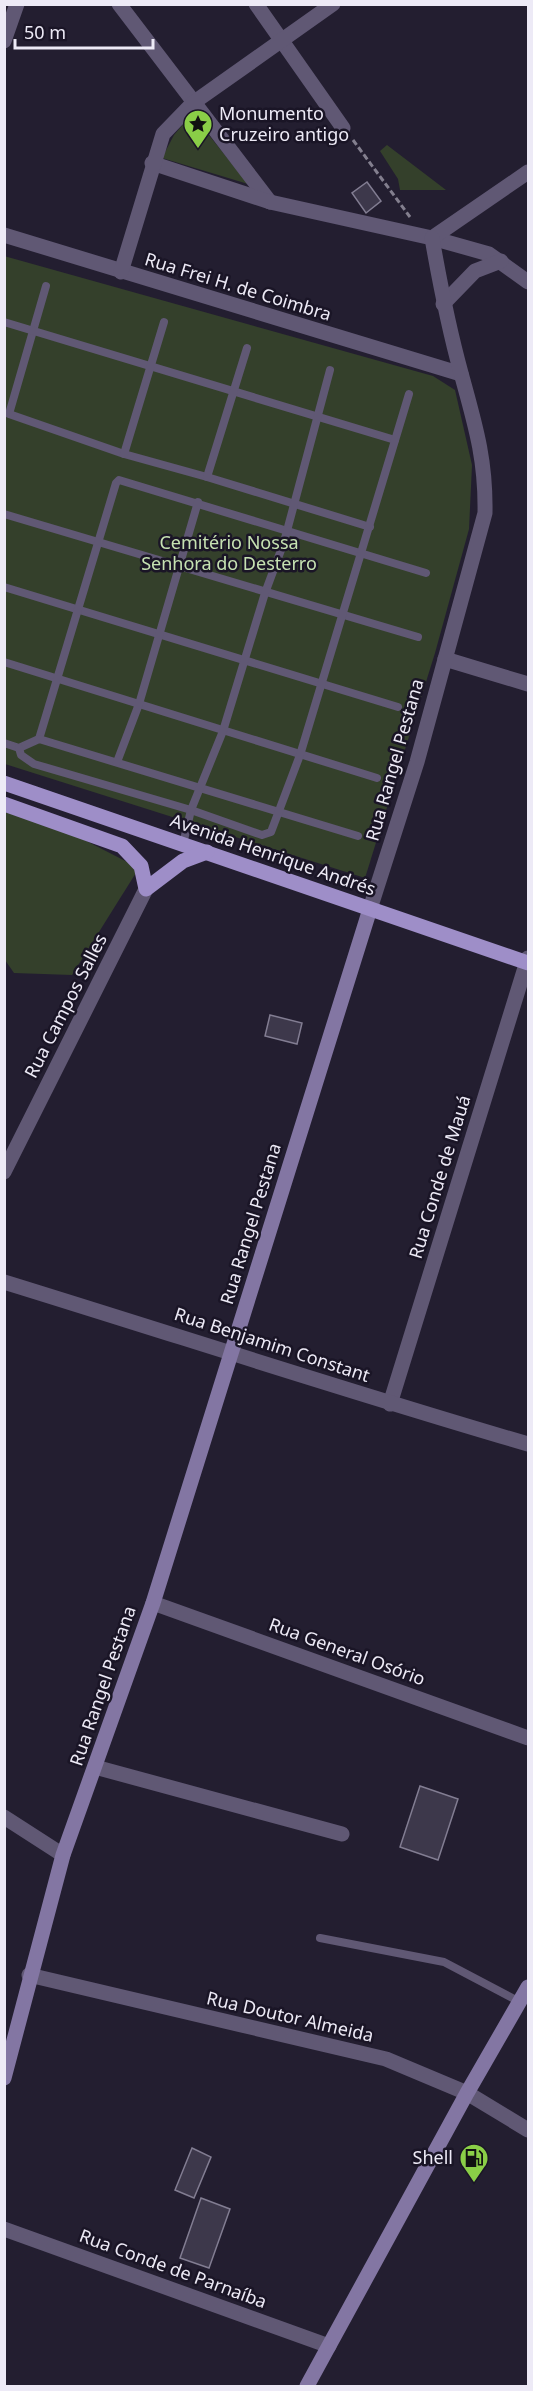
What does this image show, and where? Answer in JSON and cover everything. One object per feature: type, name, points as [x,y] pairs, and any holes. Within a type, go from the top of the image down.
[{"type":"main road","name":"Avenida Henrique Andrés","points":[[4,783],[528,961]]},
{"type":"main road","points":[[4,804],[122,846],[141,866],[146,889],[183,861],[207,852]]},
{"type":"main road","name":"Rua Rangel Pestana","points":[[6,2072],[29,1976],[63,1855],[153,1603],[370,909]]},
{"type":"main road","points":[[307,2386],[467,2093],[528,1987]]},
{"type":"street","points":[[4,41],[17,4]]},
{"type":"street","points":[[119,4],[270,202]]},
{"type":"street","points":[[256,4],[343,128]]},
{"type":"street","points":[[120,272],[152,163],[163,134],[193,103],[333,4]]},
{"type":"street","points":[[152,163],[270,202],[489,254],[528,282]]},
{"type":"street","points":[[429,238],[528,172]]},
{"type":"street","name":"Rua Frei H. de Coimbra","points":[[4,236],[461,375]]},
{"type":"street","name":"Rua Rangel Pestana","points":[[370,909],[417,762],[485,513],[486,477],[482,453],[443,304],[429,238]]},
{"type":"street","points":[[443,304],[476,271],[501,261]]},
{"type":"street","points":[[445,659],[528,684]]},
{"type":"street","name":"Rua Campos Salles","points":[[4,1172],[146,889]]},
{"type":"street","name":"Rua Conde de Mauá","points":[[390,1404],[528,961]]},
{"type":"street","name":"Rua Benjamim Constant","points":[[4,1282],[232,1352],[390,1404],[528,1444]]},
{"type":"street","name":"Rua General Osório","points":[[153,1603],[528,1738]]},
{"type":"street","points":[[95,1767],[342,1834]]},
{"type":"street","points":[[4,1817],[63,1855]]},
{"type":"street","name":"Rua Doutor Almeida","points":[[29,1976],[386,2059],[467,2093],[528,2130]]},
{"type":"street","name":"Rua Conde de Parnaíba","points":[[4,2229],[329,2346]]},
{"type":"lane","points":[[46,286],[9,414],[124,454],[370,527]]},
{"type":"lane","points":[[4,322],[318,414],[395,440]]},
{"type":"lane","points":[[124,454],[164,322]]},
{"type":"lane","points":[[207,477],[247,348]]},
{"type":"lane","points":[[183,844],[191,810],[223,731],[265,593],[287,532],[330,370]]},
{"type":"lane","points":[[19,748],[21,755],[34,764],[191,810],[262,835],[271,832],[300,755],[409,394]]},
{"type":"lane","points":[[39,739],[76,609],[116,483],[119,480],[198,502],[287,532],[426,573]]},
{"type":"lane","points":[[117,762],[139,704],[198,502]]},
{"type":"lane","points":[[4,514],[418,637]]},
{"type":"lane","points":[[4,587],[398,706]]},
{"type":"lane","points":[[4,662],[377,778]]},
{"type":"lane","points":[[4,744],[19,748],[39,739],[358,836]]},
{"type":"lane","points":[[320,1938],[444,1962],[520,2002]]},
{"type":"path","points":[[343,128],[429,238]]},
{"type":"green space","points":[[192,114],[248,184],[162,158],[174,135]]},
{"type":"green space","points":[[387,145],[446,190],[400,190],[398,179],[380,151]]},
{"type":"green space","name":"Cemitério Nossa Senhora do Desterro","points":[[4,256],[433,376],[455,390],[472,465],[469,529],[435,653],[365,878],[5,764]]},
{"type":"green space","points":[[5,812],[61,828],[139,868],[72,975],[14,973],[5,960]]},
{"type":"building","points":[[367,182],[381,201],[366,213],[352,193]]},
{"type":"building","points":[[270,1015],[302,1023],[297,1044],[265,1036]]},
{"type":"building","points":[[420,1786],[458,1799],[438,1860],[400,1847]]},
{"type":"building","points":[[192,2148],[211,2157],[194,2198],[175,2190]]},
{"type":"building","points":[[201,2198],[230,2209],[209,2268],[180,2258]]},
{"type":"place","name":"Monumento Cruzeiro antigo","points":[[198,150]]},
{"type":"place","name":"Shell","points":[[474,2184]]}]
